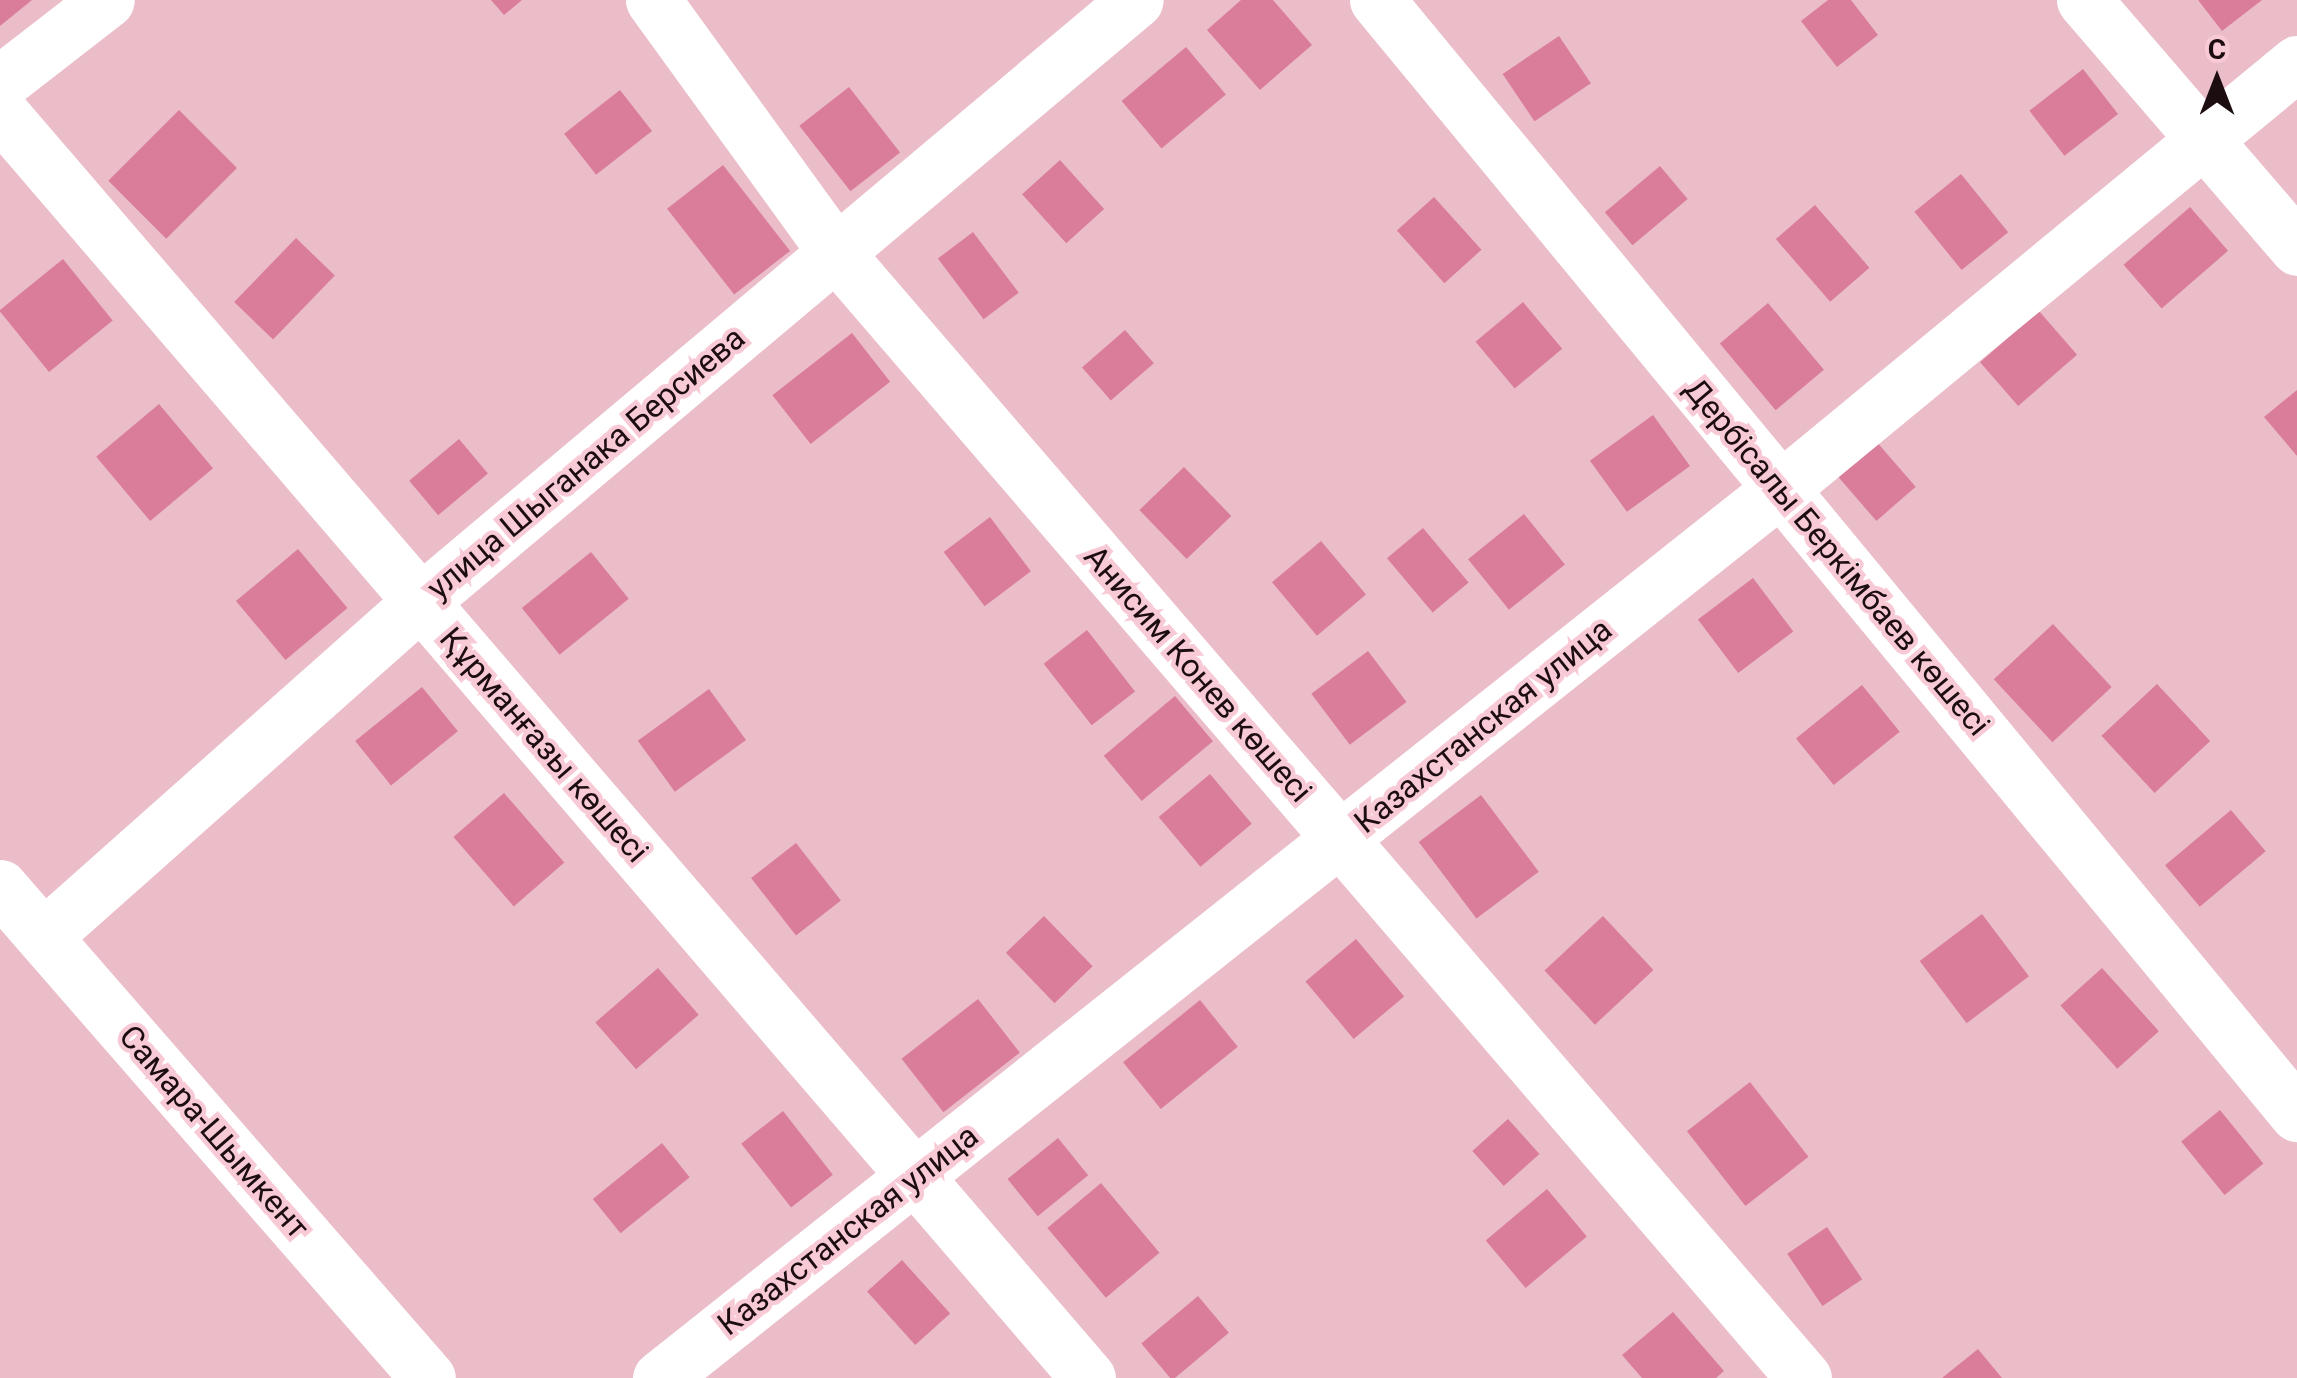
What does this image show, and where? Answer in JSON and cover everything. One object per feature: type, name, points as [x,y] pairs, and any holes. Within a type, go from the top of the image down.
[{"type":"main road","points":[[0,83],[107,0]]},
{"type":"main road","name":"Анисим Конев көшесі","points":[[653,0],[836,253],[1804,1378]]},
{"type":"main road","name":"улица Шыганака Берсиева","points":[[44,936],[420,602],[1136,0]]},
{"type":"main road","name":"Дербісалы Беркімбаев көшесі","points":[[1378,0],[2297,1114]]},
{"type":"main road","points":[[2084,0],[2297,248]]},
{"type":"main road","name":"Казахстанская улица","points":[[660,1378],[918,1178],[1780,489],[2297,63]]},
{"type":"main road","name":"Құрманғазы көшесі","points":[[0,112],[1088,1378]]},
{"type":"main road","name":"Самара-Шымкент","points":[[0,887],[428,1378]]},
{"type":"building","points":[[0,0],[32,0],[0,26]]},
{"type":"building","points":[[491,0],[522,0],[504,15]]},
{"type":"building","points":[[1241,0],[1273,0],[1312,45],[1260,90],[1207,30]]},
{"type":"building","points":[[1828,0],[1851,0],[1878,35],[1837,67],[1801,21]]},
{"type":"building","points":[[2198,0],[2262,0],[2222,31]]},
{"type":"building","points":[[1559,36],[1591,83],[1534,121],[1503,74]]},
{"type":"building","points":[[1186,47],[1226,94],[1162,148],[1122,101]]},
{"type":"building","points":[[2083,69],[2118,114],[2065,156],[2029,111]]},
{"type":"building","points":[[849,87],[900,152],[850,191],[799,126]]},
{"type":"building","points":[[620,90],[652,131],[596,175],[564,134]]},
{"type":"building","points":[[179,110],[237,168],[166,239],[108,181]]},
{"type":"building","points":[[1060,160],[1104,209],[1066,243],[1022,194]]},
{"type":"building","points":[[723,165],[790,251],[734,295],[667,209]]},
{"type":"building","points":[[1660,166],[1688,199],[1632,245],[1605,212]]},
{"type":"building","points":[[1961,174],[2008,232],[1962,270],[1914,212]]},
{"type":"building","points":[[1434,197],[1482,250],[1444,283],[1397,230]]},
{"type":"building","points":[[1815,205],[1869,268],[1830,302],[1776,239]]},
{"type":"building","points":[[2190,207],[2228,251],[2162,309],[2124,265]]},
{"type":"building","points":[[973,232],[1019,293],[984,319],[938,258]]},
{"type":"building","points":[[296,238],[335,276],[273,340],[234,302]]},
{"type":"building","points":[[63,259],[113,320],[49,372],[0,310]]},
{"type":"building","points":[[1523,302],[1562,349],[1515,389],[1476,342]]},
{"type":"building","points":[[1768,303],[1824,370],[1776,410],[1720,343]]},
{"type":"building","points":[[2039,311],[2077,355],[2018,406],[1980,362]]},
{"type":"building","points":[[1125,330],[1154,363],[1111,401],[1082,367]]},
{"type":"building","points":[[852,333],[890,382],[811,444],[772,395]]},
{"type":"building","points":[[2297,390],[2297,456],[2264,417]]},
{"type":"building","points":[[159,404],[213,468],[150,521],[96,457]]},
{"type":"building","points":[[1653,415],[1690,466],[1627,512],[1590,461]]},
{"type":"building","points":[[459,439],[488,473],[438,515],[409,481]]},
{"type":"building","points":[[1875,440],[1916,487],[1876,521],[1836,474]]},
{"type":"building","points":[[1184,467],[1231,516],[1187,559],[1139,510]]},
{"type":"building","points":[[1524,514],[1565,565],[1509,610],[1468,559]]},
{"type":"building","points":[[990,517],[1031,571],[985,606],[944,552]]},
{"type":"building","points":[[1423,528],[1469,582],[1433,613],[1387,558]]},
{"type":"building","points":[[1321,541],[1366,595],[1317,636],[1272,582]]},
{"type":"building","points":[[298,549],[347,608],[285,660],[236,601]]},
{"type":"building","points":[[591,552],[629,599],[560,655],[522,608]]},
{"type":"building","points":[[1753,578],[1793,632],[1738,673],[1698,620]]},
{"type":"building","points":[[2053,624],[2112,687],[2052,742],[1994,679]]},
{"type":"building","points":[[1087,630],[1135,691],[1092,725],[1044,664]]},
{"type":"building","points":[[1368,651],[1407,702],[1350,745],[1311,694]]},
{"type":"building","points":[[2157,684],[2210,741],[2155,793],[2101,736]]},
{"type":"building","points":[[1862,685],[1900,732],[1834,785],[1796,738]]},
{"type":"building","points":[[422,687],[458,731],[391,785],[355,741]]},
{"type":"building","points":[[709,689],[746,740],[675,792],[638,741]]},
{"type":"building","points":[[1175,696],[1213,741],[1142,801],[1104,756]]},
{"type":"building","points":[[1210,774],[1252,824],[1200,867],[1159,817]]},
{"type":"building","points":[[504,793],[564,862],[514,906],[453,837]]},
{"type":"building","points":[[1481,795],[1539,872],[1476,919],[1419,842]]},
{"type":"building","points":[[2231,810],[2266,851],[2200,907],[2165,865]]},
{"type":"building","points":[[796,843],[841,901],[796,936],[751,878]]},
{"type":"building","points":[[1982,914],[2029,976],[1967,1023],[1920,961]]},
{"type":"building","points":[[1044,916],[1093,966],[1055,1003],[1006,953]]},
{"type":"building","points":[[1603,916],[1653,970],[1595,1025],[1544,971]]},
{"type":"building","points":[[1356,939],[1404,996],[1354,1039],[1305,981]]},
{"type":"building","points":[[658,968],[699,1015],[636,1069],[595,1022]]},
{"type":"building","points":[[2102,968],[2159,1031],[2117,1069],[2060,1005]]},
{"type":"building","points":[[978,999],[1020,1053],[943,1112],[902,1059]]},
{"type":"building","points":[[1200,1000],[1238,1047],[1161,1109],[1123,1062]]},
{"type":"building","points":[[1750,1082],[1808,1157],[1745,1206],[1687,1131]]},
{"type":"building","points":[[2220,1110],[2263,1164],[2225,1195],[2181,1141]]},
{"type":"building","points":[[783,1111],[833,1175],[791,1207],[741,1144]]},
{"type":"building","points":[[1508,1119],[1539,1154],[1504,1186],[1472,1151]]},
{"type":"building","points":[[1058,1138],[1088,1175],[1038,1216],[1007,1179]]},
{"type":"building","points":[[662,1143],[690,1177],[621,1233],[593,1199]]},
{"type":"building","points":[[1101,1183],[1159,1253],[1106,1298],[1047,1228]]},
{"type":"building","points":[[1547,1189],[1587,1236],[1526,1288],[1486,1240]]},
{"type":"building","points":[[1827,1227],[1862,1279],[1822,1306],[1787,1254]]},
{"type":"building","points":[[902,1260],[950,1314],[915,1345],[867,1291]]},
{"type":"building","points":[[1198,1296],[1229,1333],[1175,1378],[1170,1378],[1141,1344]]},
{"type":"building","points":[[1673,1312],[1724,1371],[1716,1378],[1642,1378],[1622,1355]]},
{"type":"building","points":[[1978,1349],[2002,1378],[1942,1378]]}]
